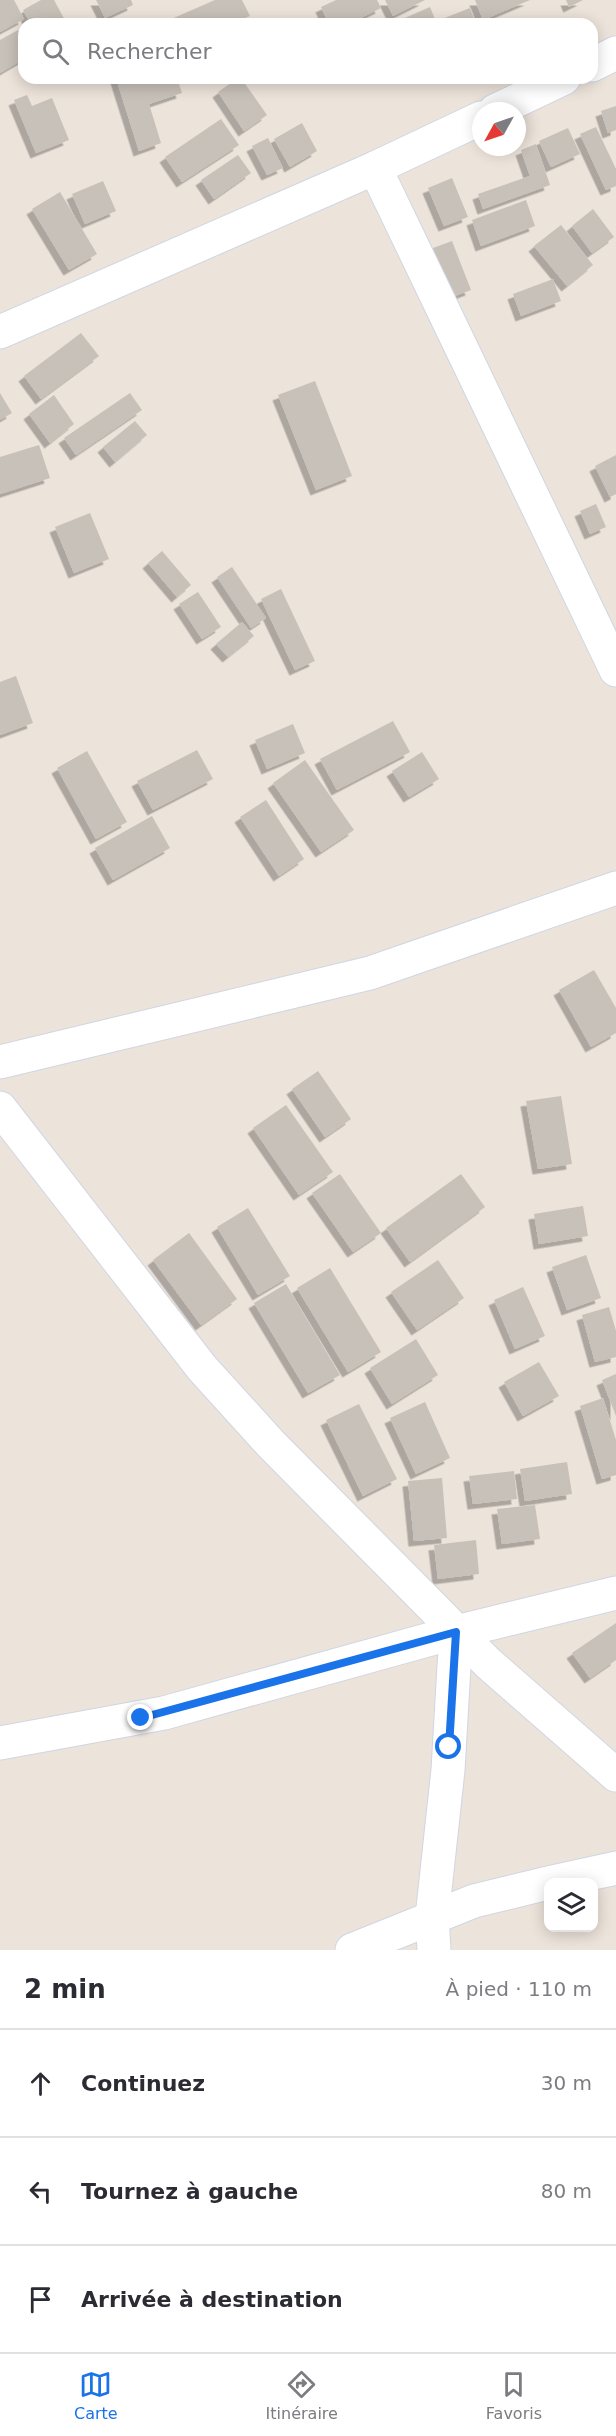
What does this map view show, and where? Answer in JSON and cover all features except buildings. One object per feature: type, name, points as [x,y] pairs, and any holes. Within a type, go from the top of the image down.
[{"type":"street","points":[[598,62],[616,53]]},
{"type":"street","points":[[514,102],[551,84]]},
{"type":"street","points":[[0,332],[375,168],[472,122]]},
{"type":"street","points":[[375,168],[616,670]]},
{"type":"street","points":[[0,1062],[370,972],[616,888]]},
{"type":"street","points":[[0,1108],[202,1368],[337,1513],[456,1632],[616,1775]]},
{"type":"street","points":[[0,1743],[164,1713],[456,1632],[616,1593]]},
{"type":"street","points":[[434,1950],[432,1917],[448,1770],[456,1632]]},
{"type":"street","points":[[572,1878],[616,1868]]},
{"type":"street","points":[[352,1950],[474,1901],[544,1884]]},
{"type":"route","points":[[141,1718],[456,1632],[449,1747]]}]
